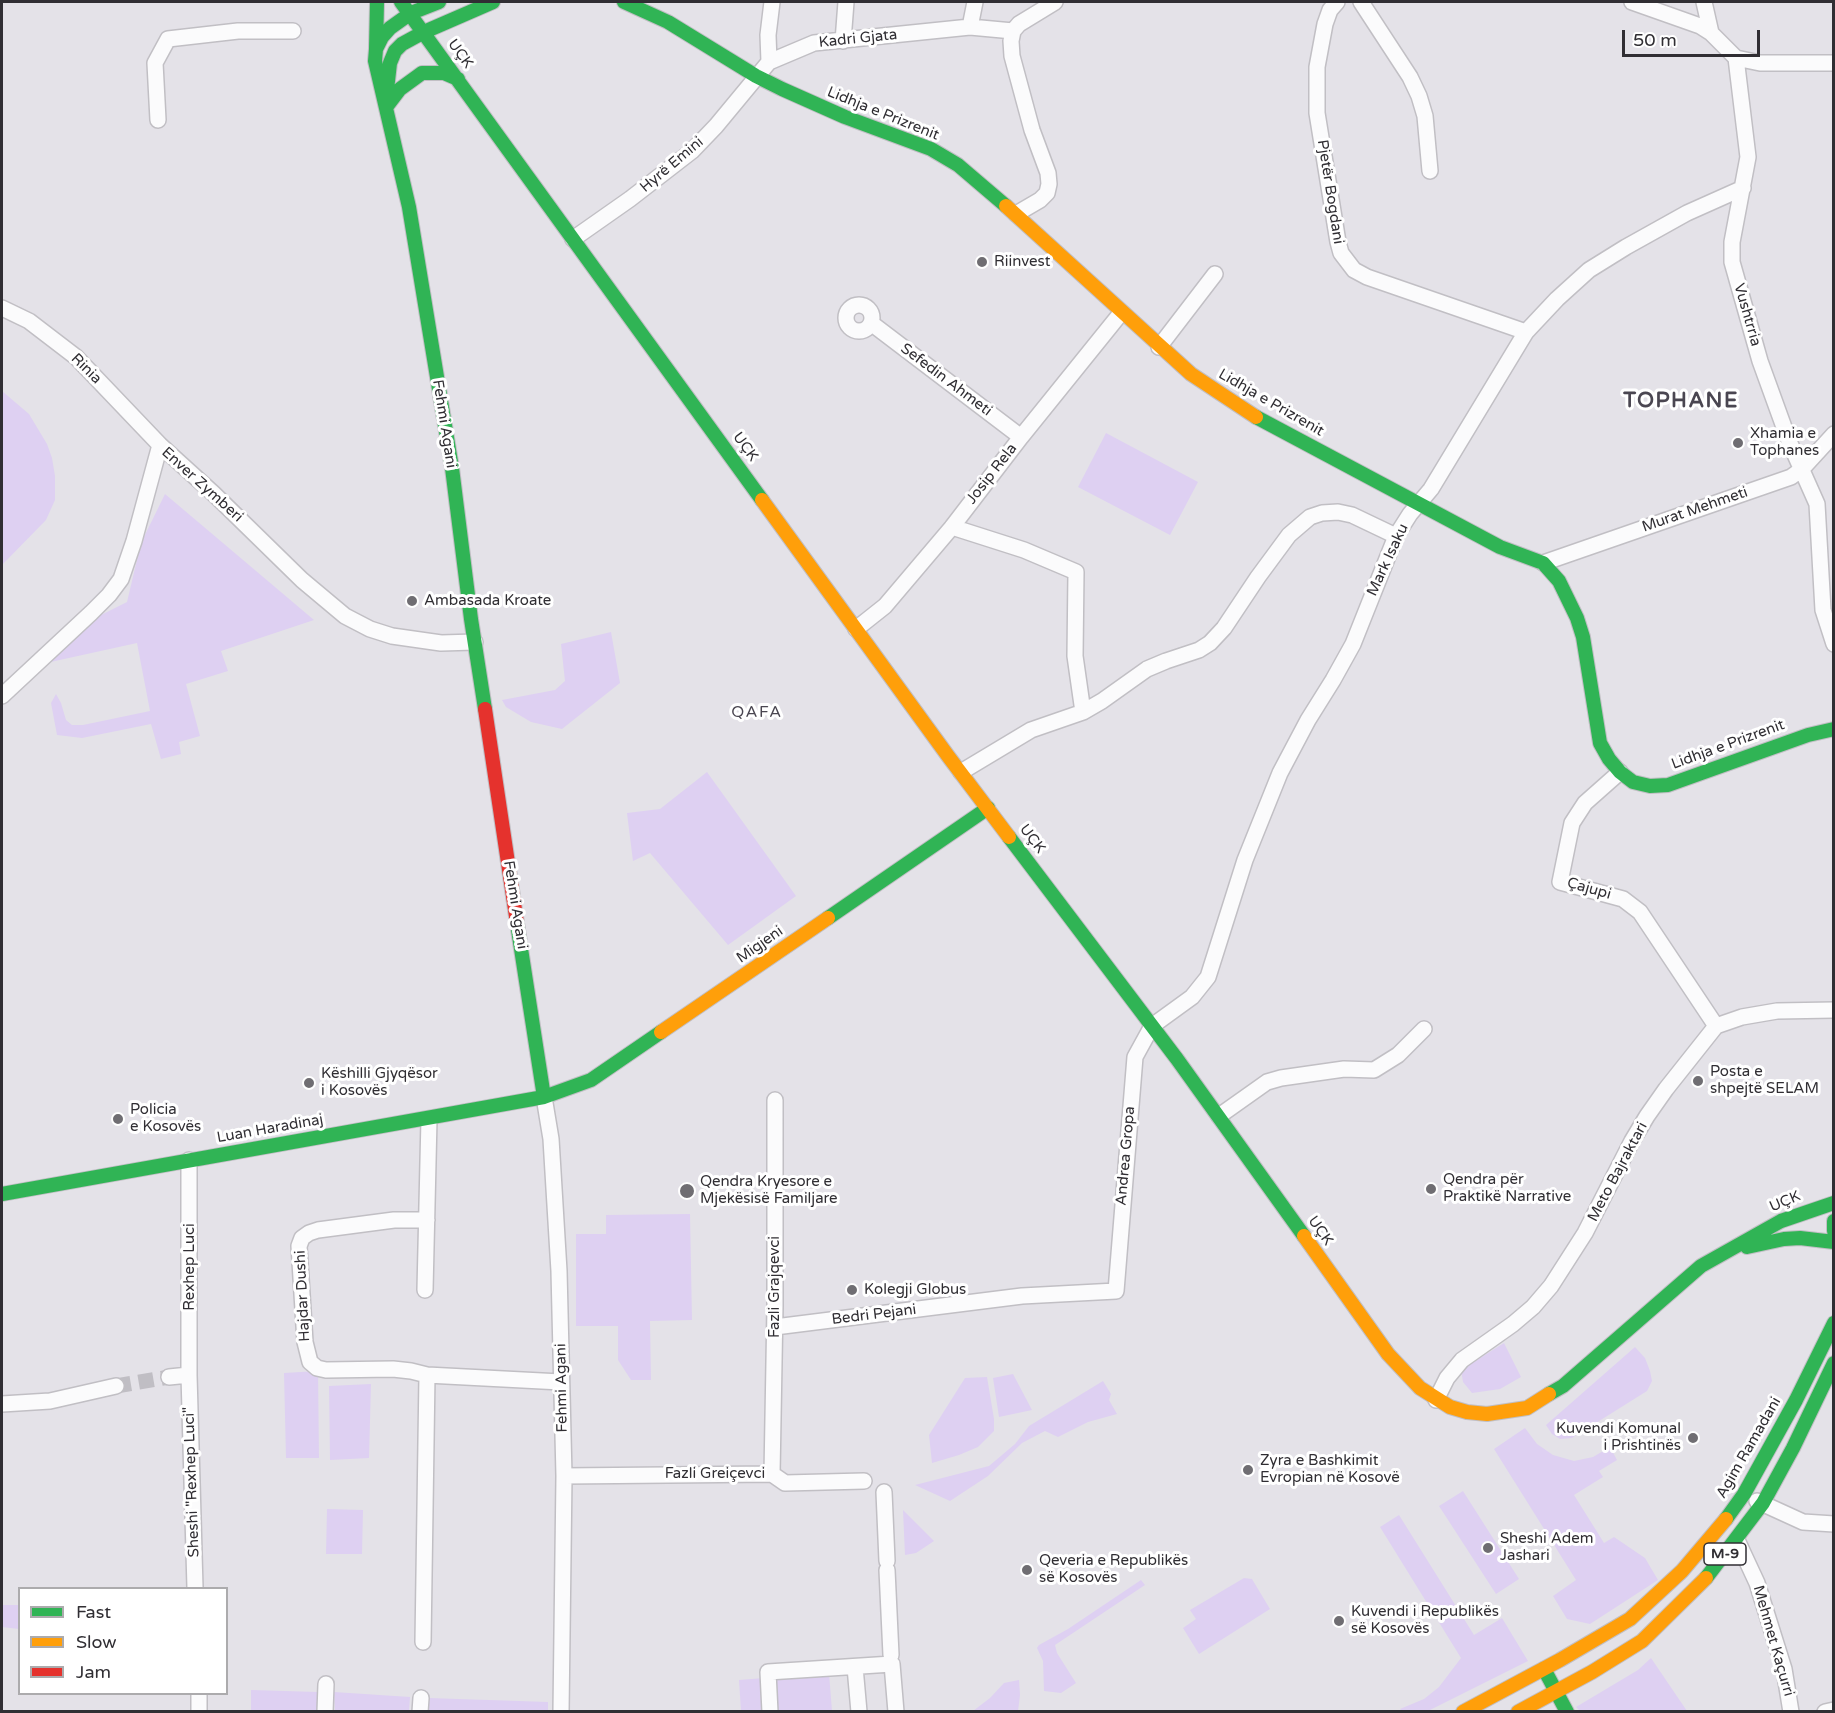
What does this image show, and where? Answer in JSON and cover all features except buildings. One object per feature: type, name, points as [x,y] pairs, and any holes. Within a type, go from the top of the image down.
[{"type":"main road","name":"Fehmi Agani","points":[[376,2],[377,75],[387,106],[409,207],[452,468],[475,642],[544,1097]]},
{"type":"main road","name":"UÇK","points":[[401,2],[856,629],[1218,1116],[1388,1354],[1420,1388],[1436,1400],[1467,1412],[1487,1414],[1527,1408],[1563,1386],[1678,1285],[1720,1254],[1781,1221],[1833,1203]]},
{"type":"main road","points":[[376,50],[382,37],[390,28],[411,13],[439,2]]},
{"type":"main road","points":[[424,32],[493,2]]},
{"type":"main road","name":"Lidhja e Prizrenit","points":[[624,2],[668,22],[756,76],[845,117],[931,149],[958,165],[1016,214],[1121,313],[1191,374],[1256,417],[1500,547],[1543,563],[1559,581],[1577,618],[1583,637],[1600,743],[1608,759],[1633,782],[1650,786],[1668,785],[1808,735],[1833,729]]},
{"type":"main road","name":"Fehmi Agani","points":[[387,106],[388,75],[394,51],[424,32]]},
{"type":"main road","points":[[387,106],[400,89],[422,73],[444,73],[458,79]]},
{"type":"main road","name":"Migjeni","points":[[544,1097],[591,1080],[626,1058],[988,808]]},
{"type":"main road","name":"Luan Haradinaj","points":[[2,1194],[544,1097]]},
{"type":"main road","points":[[1833,1221],[1833,1231]]},
{"type":"main road","name":"UÇK","points":[[1720,1254],[1784,1239],[1800,1238],[1833,1242]]},
{"type":"main road","name":"Agim Ramadani","points":[[1463,1712],[1544,1669],[1630,1619],[1682,1571],[1712,1537],[1744,1494],[1797,1400],[1833,1323]]},
{"type":"main road","name":"M-9","points":[[1518,1712],[1642,1641],[1705,1580],[1763,1503],[1793,1448],[1833,1363]]},
{"type":"main road","points":[[1544,1669],[1567,1712]]},
{"type":"street","points":[[769,62],[768,35],[772,2]]},
{"type":"street","points":[[843,41],[846,2]]},
{"type":"street","points":[[970,27],[975,2]]},
{"type":"street","points":[[1016,214],[1040,200],[1047,193],[1049,184],[1048,173],[1032,130],[1012,56],[1011,41],[1013,31],[1019,24],[1055,2]]},
{"type":"street","name":"Pjetër Bogdani","points":[[1337,2],[1330,10],[1322,33],[1317,67],[1317,113],[1341,253],[1354,270],[1367,277],[1526,332]]},
{"type":"street","points":[[1361,2],[1410,77],[1419,96],[1425,116],[1430,171]]},
{"type":"street","points":[[1632,2],[1700,26],[1711,33],[1736,58],[1760,63],[1833,63]]},
{"type":"street","points":[[1704,2],[1711,33]]},
{"type":"street","name":"Kadri Gjata","points":[[756,76],[769,62],[814,43],[970,27],[1013,31]]},
{"type":"street","points":[[158,120],[155,63],[168,39],[238,31],[293,32]]},
{"type":"street","name":"Vushtrria","points":[[1736,58],[1748,157],[1732,242],[1732,262],[1760,361],[1789,441],[1817,504],[1823,610],[1832,635]]},
{"type":"street","name":"Hyrë Emini","points":[[573,239],[630,200],[692,151],[716,126],[756,76]]},
{"type":"street","name":"Mark Isaku","points":[[1152,1026],[1192,997],[1208,977],[1245,860],[1280,772],[1353,644],[1384,561],[1396,536],[1436,481],[1526,332],[1589,270],[1687,213],[1743,188]]},
{"type":"street","points":[[1159,347],[1215,274]]},
{"type":"street","name":"Rinia","points":[[2,308],[29,321],[76,357],[160,445]]},
{"type":"street","name":"Josip Rela","points":[[856,629],[885,606],[952,526],[1121,313]]},
{"type":"street","name":"Sefedin Ahmeti","points":[[871,323],[1021,437]]},
{"type":"street","name":"Murat Mehmeti","points":[[1543,563],[1791,477],[1802,469],[1833,434]]},
{"type":"street","name":"Enver Zymberi","points":[[2,696],[91,613],[121,579],[134,541],[160,445],[302,580],[345,616],[370,630],[392,636],[441,643],[475,642]]},
{"type":"street","points":[[961,772],[1031,730],[1083,712],[1147,669],[1199,650],[1210,643],[1224,628],[1289,535],[1310,517],[1322,513],[1345,514],[1396,536]]},
{"type":"street","points":[[952,526],[1024,550],[1076,572],[1075,657],[1083,712]]},
{"type":"street","name":"Çajupi","points":[[1620,772],[1585,803],[1572,823],[1560,882],[1623,899],[1640,912],[1716,1026]]},
{"type":"street","points":[[1716,1026],[1742,1017],[1777,1011],[1833,1010]]},
{"type":"street","name":"Andrea Gropa","points":[[1116,1291],[1134,1057],[1152,1026]]},
{"type":"street","name":"Meto Bajraktari","points":[[1436,1400],[1447,1378],[1462,1360],[1513,1324],[1533,1307],[1551,1286],[1585,1233],[1647,1116],[1716,1026]]},
{"type":"street","points":[[1218,1116],[1267,1082],[1344,1069],[1374,1070],[1398,1055],[1424,1029]]},
{"type":"street","name":"Fehmi Agani","points":[[544,1097],[551,1138],[556,1204],[564,1476],[561,1712]]},
{"type":"street","name":"Fazli Grajqevci","points":[[772,1473],[775,1327],[775,1100]]},
{"type":"street","points":[[426,1290],[429,1119]]},
{"type":"street","name":"Rexhep Luci","points":[[189,1160],[189,1375]]},
{"type":"street","name":"Hajdar Dushi","points":[[427,1220],[394,1220],[318,1230],[302,1238],[299,1246],[305,1342],[310,1362],[317,1368],[326,1370],[393,1369],[427,1375],[561,1382]]},
{"type":"street","name":"Bedri Pejani","points":[[775,1327],[1022,1296],[1116,1291]]},
{"type":"street","points":[[169,1377],[189,1375]]},
{"type":"street","name":"Sheshi \"Rexhep Luci\"","points":[[189,1375],[195,1587]]},
{"type":"street","points":[[423,1642],[427,1375]]},
{"type":"street","points":[[2,1404],[50,1401],[116,1386]]},
{"type":"street","name":"Fazli Greiçevci","points":[[564,1476],[772,1473],[785,1483],[864,1482]]},
{"type":"street","points":[[884,1492],[891,1654]]},
{"type":"street","points":[[1744,1494],[1803,1522],[1833,1524]]},
{"type":"street","name":"Mehmet Kaçurri","points":[[1737,1539],[1749,1561],[1761,1594],[1784,1669],[1791,1712]]},
{"type":"street","points":[[770,1712],[768,1672],[892,1664],[896,1712]]},
{"type":"street","points":[[855,1667],[859,1712]]},
{"type":"street","points":[[325,1712],[326,1684]]},
{"type":"street","points":[[198,1695],[199,1712]]},
{"type":"street","points":[[1825,1712],[1833,1710]]},
{"type":"shaded area","points":[[2,391],[29,414],[47,444],[55,476],[55,500],[46,520],[2,565]]},
{"type":"shaded area","points":[[1106,433],[1198,482],[1170,535],[1078,487]]},
{"type":"shaded area","points":[[165,494],[314,620],[221,651],[228,671],[186,684],[200,736],[179,742],[181,754],[161,759],[151,724],[82,738],[57,735],[51,703],[56,694],[66,720],[72,725],[83,725],[150,711],[137,643],[46,663],[85,623],[127,602],[141,543]]},
{"type":"shaded area","points":[[611,632],[620,683],[562,729],[531,722],[506,707],[502,700],[555,690],[565,681],[561,644]]},
{"type":"shaded area","points":[[707,772],[796,896],[728,945],[650,853],[633,861],[627,813],[660,809]]},
{"type":"shaded area","points":[[690,1214],[692,1320],[650,1321],[651,1380],[631,1380],[618,1360],[618,1326],[576,1326],[576,1234],[606,1234],[606,1215]]},
{"type":"shaded area","points":[[1504,1343],[1521,1377],[1500,1389],[1472,1393],[1463,1382],[1461,1370]]},
{"type":"shaded area","points":[[1635,1347],[1645,1358],[1650,1371],[1652,1381],[1647,1391],[1572,1438],[1560,1439],[1552,1434],[1546,1425]]},
{"type":"shaded area","points":[[318,1371],[319,1458],[286,1458],[284,1373]]},
{"type":"shaded area","points":[[1013,1374],[1032,1410],[999,1417],[993,1378]]},
{"type":"shaded area","points":[[987,1377],[994,1431],[978,1447],[932,1463],[929,1435],[965,1378]]},
{"type":"shaded area","points":[[1103,1381],[1111,1394],[1109,1400],[1117,1414],[1088,1422],[1058,1437],[1045,1431],[1022,1443],[988,1476],[950,1501],[915,1485],[989,1466],[1015,1444],[1029,1426]]},
{"type":"shaded area","points":[[371,1384],[369,1458],[330,1460],[329,1386]]},
{"type":"shaded area","points":[[1525,1428],[1537,1444],[1553,1455],[1574,1461],[1593,1457],[1610,1447],[1617,1460],[1599,1471],[1603,1477],[1574,1495],[1604,1543],[1614,1537],[1645,1558],[1658,1580],[1590,1624],[1567,1619],[1553,1596],[1576,1580],[1494,1449]]},
{"type":"shaded area","points":[[1463,1491],[1519,1579],[1496,1594],[1439,1506]]},
{"type":"shaded area","points":[[327,1509],[363,1510],[362,1554],[326,1554]]},
{"type":"shaded area","points":[[903,1510],[934,1541],[916,1553],[905,1555]]},
{"type":"shaded area","points":[[1399,1515],[1474,1635],[1502,1618],[1528,1661],[1428,1711],[1402,1711],[1400,1709],[1424,1699],[1439,1687],[1461,1658],[1380,1527]]},
{"type":"shaded area","points":[[1244,1578],[1252,1579],[1270,1609],[1199,1654],[1183,1628],[1196,1619],[1190,1610]]},
{"type":"shaded area","points":[[1141,1580],[1145,1585],[1055,1645],[1057,1653],[1076,1683],[1061,1693],[1044,1691],[1043,1661],[1037,1648],[1039,1645],[1068,1629]]},
{"type":"shaded area","points":[[2,1605],[18,1605],[18,1629],[2,1627]]},
{"type":"shaded area","points":[[1651,1658],[1687,1711],[1581,1712],[1576,1707],[1638,1670]]},
{"type":"shaded area","points":[[829,1673],[832,1711],[774,1711],[771,1677]]},
{"type":"shaded area","points":[[764,1678],[766,1711],[741,1711],[739,1680]]},
{"type":"shaded area","points":[[1019,1680],[1018,1711],[973,1711],[1004,1683]]},
{"type":"shaded area","points":[[251,1690],[318,1692],[318,1711],[251,1712]]},
{"type":"shaded area","points":[[334,1692],[410,1697],[409,1711],[335,1711]]},
{"type":"shaded area","points":[[429,1698],[548,1702],[548,1711],[428,1711]]},
{"type":"tunnel","points":[[116,1386],[169,1377]]},
{"type":"traffic: fast","points":[[376,49],[377,2]]},
{"type":"traffic: fast","points":[[401,2],[762,500]]},
{"type":"traffic: fast","points":[[439,2],[411,13],[390,28],[376,49],[375,61],[409,207],[452,468],[485,709]]},
{"type":"traffic: fast","points":[[387,90],[390,63],[395,51],[402,44],[493,2]]},
{"type":"traffic: fast","points":[[624,2],[668,22],[756,76],[782,89],[845,117],[931,149],[958,165],[1006,206]]},
{"type":"traffic: fast","points":[[387,106],[400,89],[422,73],[444,73],[458,79]]},
{"type":"traffic: fast","points":[[1256,417],[1500,547],[1543,563],[1559,581],[1577,618],[1583,637],[1600,743],[1609,759],[1633,782],[1650,786],[1668,785],[1808,735],[1834,729]]},
{"type":"traffic: fast","points":[[828,918],[988,808]]},
{"type":"traffic: fast","points":[[1009,837],[1177,1059],[1304,1236]]},
{"type":"traffic: fast","points":[[517,923],[544,1097]]},
{"type":"traffic: fast","points":[[2,1194],[544,1097],[591,1080],[661,1032]]},
{"type":"traffic: fast","points":[[1549,1394],[1563,1386],[1701,1266],[1781,1221],[1834,1203]]},
{"type":"traffic: fast","points":[[1834,1221],[1834,1231]]},
{"type":"traffic: fast","points":[[1747,1247],[1800,1238],[1834,1242]]},
{"type":"traffic: fast","points":[[1726,1519],[1744,1494],[1796,1400],[1834,1323]]},
{"type":"traffic: fast","points":[[1706,1578],[1763,1503],[1793,1448],[1834,1363]]},
{"type":"traffic: fast","points":[[1544,1669],[1567,1712]]},
{"type":"traffic: slow","points":[[1006,206],[1191,374],[1256,417]]},
{"type":"traffic: slow","points":[[762,500],[1009,837]]},
{"type":"traffic: slow","points":[[661,1032],[828,918]]},
{"type":"traffic: slow","points":[[1304,1236],[1388,1354],[1420,1388],[1450,1407],[1487,1414],[1527,1408],[1549,1394]]},
{"type":"traffic: slow","points":[[1463,1712],[1630,1619],[1682,1571],[1726,1519]]},
{"type":"traffic: slow","points":[[1518,1712],[1592,1672],[1642,1641],[1706,1578]]},
{"type":"traffic: jam","points":[[485,709],[517,923]]},
{"type":"place","name":"Riinvest","points":[[982,262]]},
{"type":"place","name":"Xhamia e Tophanes","points":[[1738,443]]},
{"type":"place","name":"Ambasada Kroate","points":[[412,601]]},
{"type":"place","name":"Posta e shpejtë SELAM","points":[[1698,1081]]},
{"type":"place","name":"Këshilli Gjyqësor i Kosovës","points":[[309,1083]]},
{"type":"place","name":"Policia e Kosovës","points":[[118,1119]]},
{"type":"place","name":"Qendra për Praktikë Narrative","points":[[1431,1189]]},
{"type":"place","name":"Qendra Kryesore e Mjekësisë Familjare","points":[[687,1191]]},
{"type":"place","name":"Kolegji Globus","points":[[852,1290]]},
{"type":"place","name":"Kuvendi Komunal i Prishtinës","points":[[1693,1438]]},
{"type":"place","name":"Zyra e Bashkimit Evropian në Kosovë","points":[[1248,1470]]},
{"type":"place","name":"Sheshi Adem Jashari","points":[[1488,1548]]},
{"type":"place","name":"Qeveria e Republikës së Kosovës","points":[[1027,1570]]},
{"type":"place","name":"Kuvendi i Republikës së Kosovës","points":[[1339,1621]]},
{"type":"district","name":"TOPHANE","points":[[1681,401]]},
{"type":"district","name":"QAFA","points":[[757,713]]}]
